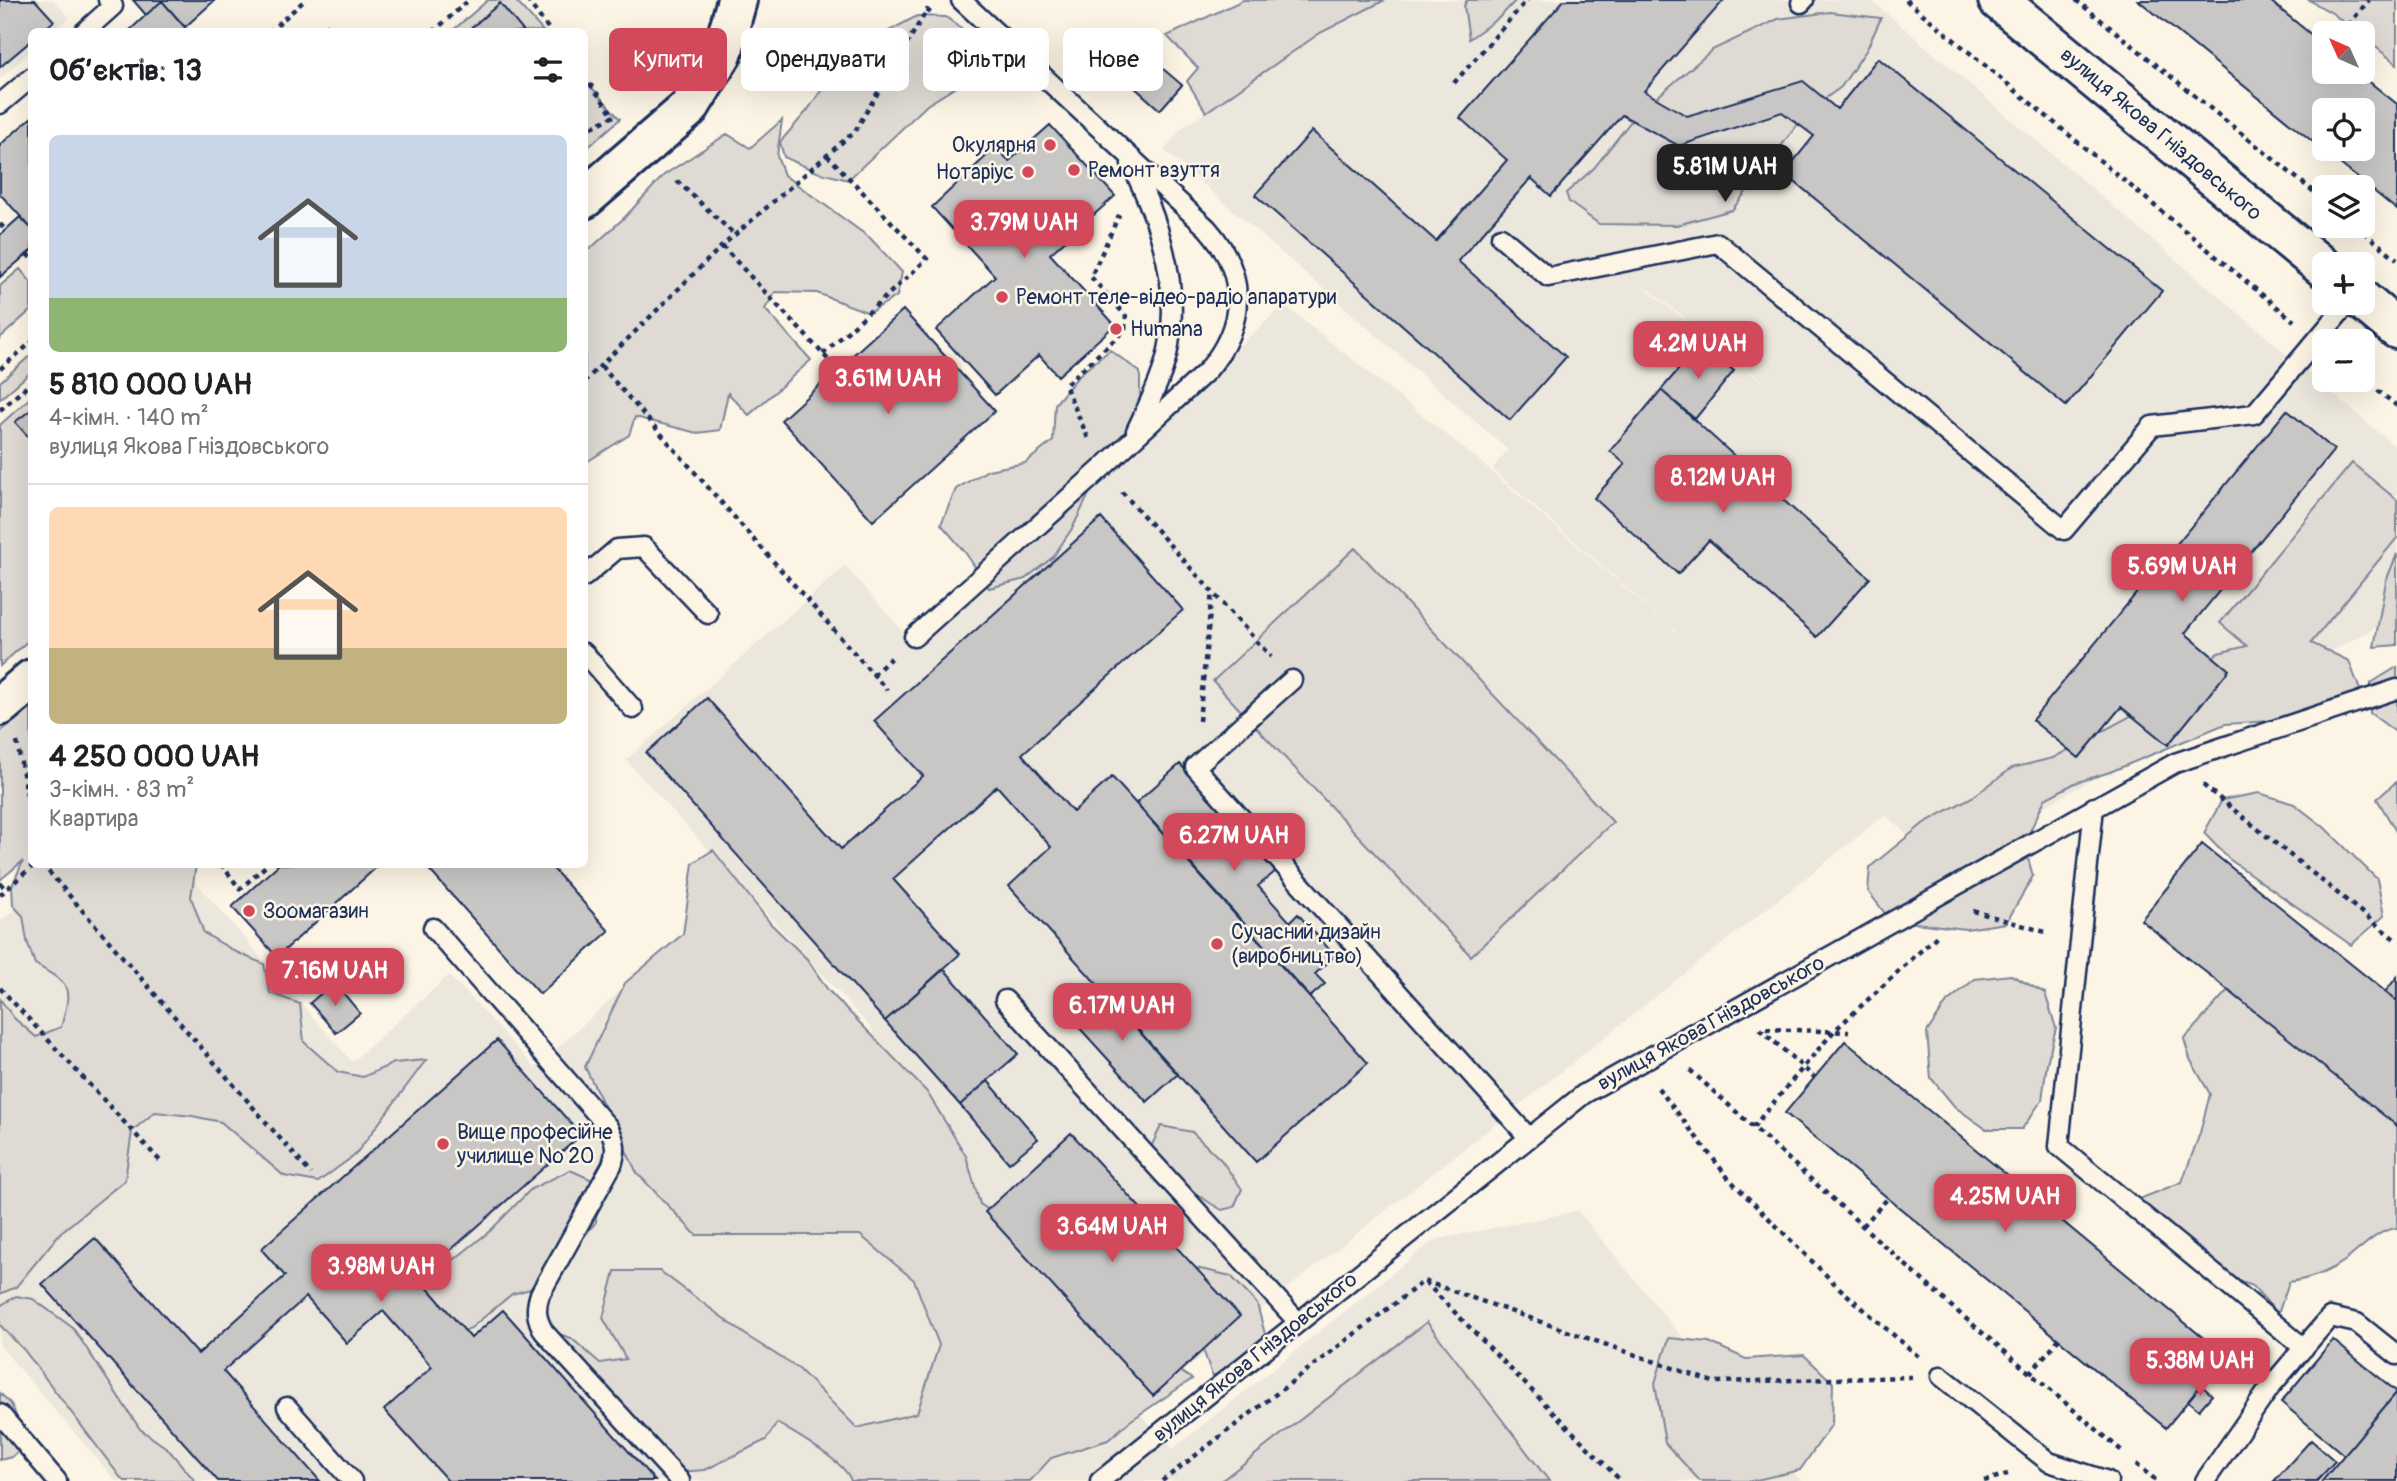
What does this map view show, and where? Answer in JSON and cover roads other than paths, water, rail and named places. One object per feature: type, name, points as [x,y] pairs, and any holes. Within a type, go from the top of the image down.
[{"type":"street","points":[[588,196],[689,108],[722,54],[737,0]]},
{"type":"street","name":"вулиця Якова Гніздовського","points":[[1997,0],[2312,258]]},
{"type":"street","points":[[2375,311],[2397,329]]},
{"type":"street","points":[[8,720],[28,686]]},
{"type":"lane","points":[[88,28],[113,6],[108,0]]},
{"type":"lane","points":[[914,637],[1207,371],[1230,339],[1238,300],[1230,261],[1220,243],[961,0]]},
{"type":"lane","points":[[0,104],[28,80]]},
{"type":"lane","points":[[1125,151],[1145,192],[1157,227],[1173,300],[1169,346],[1155,392],[1132,441]]},
{"type":"lane","points":[[1501,237],[1548,277],[1718,243],[2064,530],[2152,426],[2254,414],[2338,315]]},
{"type":"lane","points":[[588,574],[617,549],[644,547],[708,614]]},
{"type":"lane","points":[[588,658],[633,709]]},
{"type":"lane","points":[[1292,680],[1195,767],[1530,1138]]},
{"type":"lane","name":"вулиця Якова Гніздовського","points":[[1100,1481],[1584,1094],[2175,763],[2397,689]]},
{"type":"lane","points":[[2094,807],[2059,1146],[2304,1348]]},
{"type":"lane","points":[[433,928],[608,1127],[615,1139],[616,1152],[612,1165],[540,1294],[536,1306],[537,1320],[544,1332],[680,1481]]},
{"type":"lane","points":[[1005,1000],[1298,1322]]},
{"type":"lane","points":[[2205,1481],[2271,1386],[2330,1317],[2357,1322],[2397,1355]]},
{"type":"lane","points":[[1941,1376],[2049,1462],[2108,1481]]},
{"type":"lane","points":[[287,1407],[352,1481]]},
{"type":"lane","points":[[0,1414],[57,1481]]},
{"type":"place","name":"Окулярня","points":[[1050,145]]},
{"type":"place","name":"Ремонт взуття","points":[[1074,170]]},
{"type":"place","name":"Нотаріус","points":[[1028,172]]},
{"type":"place","name":"Ремонт теле-відео-радіо апаратури","points":[[1002,297]]},
{"type":"place","name":"Humana","points":[[1116,329]]},
{"type":"place","name":"Зоомагазин","points":[[249,911]]},
{"type":"place","name":"Сучасний дизайн (виробництво)","points":[[1217,944]]},
{"type":"place","name":"Вище професійне училище № 20","points":[[443,1144]]}]
